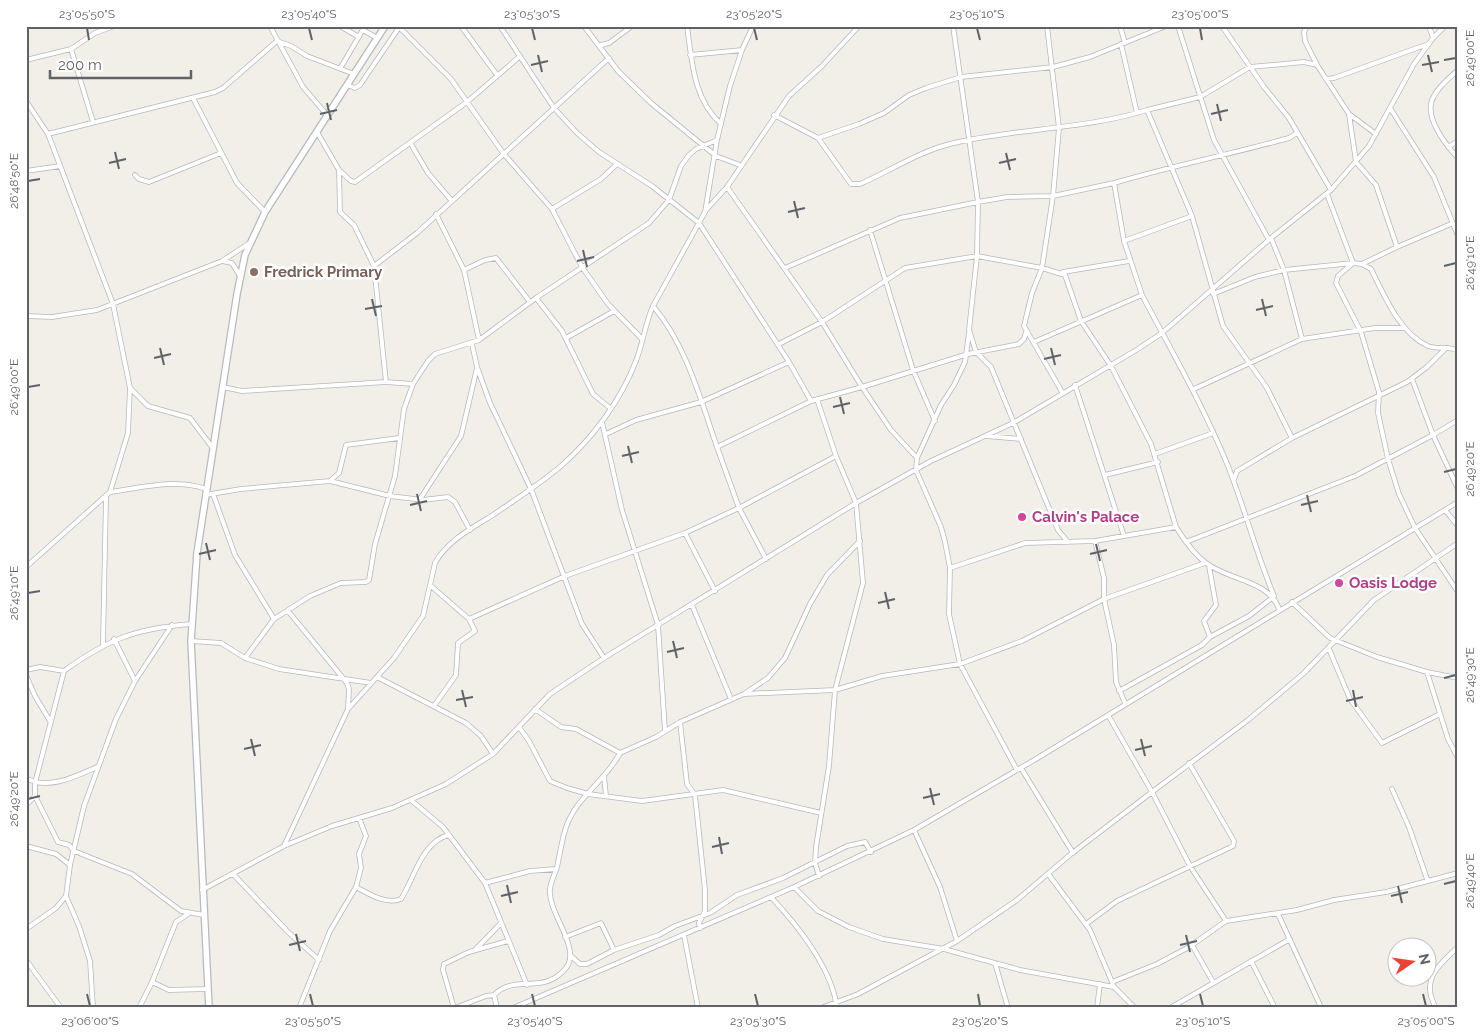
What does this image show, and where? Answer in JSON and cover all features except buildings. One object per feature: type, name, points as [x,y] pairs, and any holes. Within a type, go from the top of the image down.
[{"type":"street","points":[[26,60],[71,49],[95,33],[114,26]]},
{"type":"street","points":[[270,26],[303,87],[327,115]]},
{"type":"street","points":[[340,26],[359,37]]},
{"type":"street","points":[[461,26],[497,76]]},
{"type":"street","points":[[500,26],[554,108],[577,133],[699,222],[779,344],[811,401]]},
{"type":"street","points":[[584,26],[609,58],[651,103],[705,145],[716,156],[740,165]]},
{"type":"street","points":[[600,45],[612,42],[632,26]]},
{"type":"street","points":[[686,26],[690,55],[704,103],[707,110],[721,124]]},
{"type":"street","points":[[705,212],[721,124],[742,50],[753,26]]},
{"type":"street","points":[[284,846],[348,709],[394,658],[423,616],[439,556],[452,542],[531,489],[563,464],[602,422],[637,360],[653,306],[705,212],[726,187],[788,96],[822,66],[859,26]]},
{"type":"street","points":[[953,26],[971,140],[978,202],[977,256],[968,354],[961,372],[941,405],[917,458],[916,470],[941,527],[950,568],[948,606],[960,664],[1019,769],[1072,853]]},
{"type":"street","points":[[717,448],[811,401],[968,354],[1019,344],[1024,339],[1026,332],[1024,320],[1042,268],[1053,196],[1059,128],[1054,67],[1047,26]]},
{"type":"street","points":[[1120,26],[1137,113]]},
{"type":"street","points":[[818,138],[852,127],[884,113],[915,92],[962,77],[1054,67],[1090,57],[1166,26]]},
{"type":"street","points":[[1178,26],[1221,156],[1270,239],[1284,270],[1302,339]]},
{"type":"street","points":[[1222,26],[1298,133],[1331,190]]},
{"type":"street","points":[[1307,26],[1304,37],[1317,65],[1350,114],[1376,134]]},
{"type":"street","points":[[1429,26],[1433,38]]},
{"type":"street","points":[[202,890],[284,846],[412,800],[446,784],[493,754],[550,694],[604,658],[715,591],[801,534],[916,470],[1013,423],[1062,392],[1111,366],[1162,333],[1270,239],[1331,190],[1356,162],[1376,134],[1428,44],[1445,26]]},
{"type":"street","points":[[347,85],[355,88],[360,85],[400,27],[440,67],[468,102],[503,153],[552,209],[582,266],[614,311],[642,339]]},
{"type":"street","points":[[341,67],[364,28],[377,38]]},
{"type":"street","points":[[209,1008],[191,641],[197,552],[240,276],[251,242],[265,212],[383,29],[391,39]]},
{"type":"street","points":[[277,41],[291,46],[307,56],[341,67],[354,74]]},
{"type":"street","points":[[48,134],[193,98],[223,88],[277,41]]},
{"type":"street","points":[[1326,79],[1334,78],[1428,44]]},
{"type":"street","points":[[71,49],[93,122]]},
{"type":"street","points":[[1304,62],[1309,49]]},
{"type":"street","points":[[690,55],[742,50]]},
{"type":"street","points":[[316,132],[339,170],[351,182],[355,182],[468,102],[519,57]]},
{"type":"street","points":[[374,266],[417,233],[609,58]]},
{"type":"street","points":[[774,114],[818,138],[843,176],[851,184],[860,184],[926,151],[971,140],[1059,128],[1137,113],[1200,97],[1250,67],[1304,62],[1317,65]]},
{"type":"street","points":[[1458,70],[1434,96],[1431,104],[1433,119],[1448,147],[1458,158]]},
{"type":"street","points":[[193,98],[237,182],[265,212]]},
{"type":"street","points":[[26,102],[48,134],[113,304],[130,388],[128,433],[110,492],[106,498],[26,567]]},
{"type":"street","points":[[1390,108],[1434,177],[1451,224],[1458,236]]},
{"type":"street","points":[[1147,110],[1192,216],[1223,326],[1267,388],[1292,438]]},
{"type":"street","points":[[1350,114],[1356,162],[1376,185],[1397,247]]},
{"type":"street","points":[[785,268],[900,218],[1007,197],[1053,196],[1114,184],[1170,167],[1289,138],[1298,133]]},
{"type":"street","points":[[245,658],[274,619],[326,587],[341,583],[366,582],[368,580],[375,544],[390,496],[404,409],[413,384],[428,360],[435,354],[480,340],[582,266],[649,223],[669,200],[681,166],[696,149],[717,140]]},
{"type":"street","points":[[1448,147],[1458,141]]},
{"type":"street","points":[[410,144],[428,173],[451,200]]},
{"type":"street","points":[[135,175],[139,179],[149,182],[221,153]]},
{"type":"street","points":[[552,209],[601,179],[618,164]]},
{"type":"street","points":[[26,171],[60,166]]},
{"type":"street","points":[[339,170],[340,212],[354,225],[374,266],[386,382]]},
{"type":"street","points":[[1114,184],[1129,261],[1142,295],[1194,389],[1233,482],[1259,560],[1279,609]]},
{"type":"street","points":[[726,187],[822,322],[891,430],[917,458]]},
{"type":"street","points":[[1327,194],[1353,263]]},
{"type":"street","points":[[436,214],[464,270],[480,340]]},
{"type":"street","points":[[1124,240],[1192,216]]},
{"type":"street","points":[[1362,264],[1451,224]]},
{"type":"street","points":[[870,230],[913,370],[935,421]]},
{"type":"street","points":[[26,316],[52,317],[79,314],[113,304],[222,261],[251,242]]},
{"type":"street","points":[[779,344],[822,322],[885,279],[905,268],[977,256],[1062,272],[1129,261]]},
{"type":"street","points":[[464,270],[485,260],[496,258],[530,302]]},
{"type":"street","points":[[222,261],[232,263],[240,276]]},
{"type":"street","points":[[1353,263],[1338,276],[1336,283],[1361,332],[1378,397],[1378,413],[1388,459],[1415,528],[1434,559],[1458,592]]},
{"type":"street","points":[[1213,294],[1255,276],[1284,270],[1353,263],[1362,264],[1370,269],[1405,328],[1428,346],[1457,350]]},
{"type":"street","points":[[1062,272],[1081,321],[1111,366],[1155,454],[1176,527],[1186,542],[1209,566],[1264,590],[1276,601]]},
{"type":"street","points":[[1034,342],[1142,295]]},
{"type":"street","points":[[536,298],[566,338],[592,394],[610,408]]},
{"type":"street","points":[[653,306],[662,316],[675,341],[701,402],[739,508],[766,558]]},
{"type":"street","points":[[566,338],[614,311]]},
{"type":"street","points":[[1194,389],[1302,339],[1361,332],[1375,328],[1405,328]]},
{"type":"street","points":[[969,330],[976,352],[991,367],[1058,530],[1068,542]]},
{"type":"street","points":[[1026,332],[1034,342],[1062,392]]},
{"type":"street","points":[[472,344],[477,367],[490,403],[531,489],[582,624],[604,658]]},
{"type":"street","points":[[1233,482],[1237,471],[1292,438],[1412,379],[1446,348]]},
{"type":"street","points":[[606,434],[636,420],[701,402],[789,362]]},
{"type":"street","points":[[420,499],[461,436],[477,367]]},
{"type":"street","points":[[1412,379],[1458,489]]},
{"type":"street","points":[[223,387],[242,391],[386,382],[413,384]]},
{"type":"street","points":[[1075,385],[1124,536]]},
{"type":"street","points":[[130,388],[148,406],[190,418],[212,447]]},
{"type":"street","points":[[817,399],[836,456],[856,503],[862,589],[835,690],[829,766],[815,861],[819,876]]},
{"type":"street","points":[[1186,542],[1355,476],[1434,435],[1458,420]]},
{"type":"street","points":[[602,422],[616,489],[658,625],[665,731]]},
{"type":"street","points":[[1155,454],[1213,433]]},
{"type":"street","points":[[985,436],[1021,439]]},
{"type":"street","points":[[330,481],[339,473],[346,445],[399,438]]},
{"type":"street","points":[[469,619],[565,576],[685,533],[739,508],[836,456]]},
{"type":"street","points":[[1105,475],[1158,462]]},
{"type":"street","points":[[110,492],[182,483],[213,494],[330,481],[390,496],[420,499],[442,497],[452,499],[470,530]]},
{"type":"street","points":[[213,494],[235,555],[274,619]]},
{"type":"street","points":[[103,644],[106,498]]},
{"type":"street","points":[[513,1008],[819,876],[914,830],[1019,769],[1279,609],[1458,502]]},
{"type":"street","points":[[1445,510],[1458,526]]},
{"type":"street","points":[[950,568],[1025,543],[1095,541],[1176,527]]},
{"type":"street","points":[[685,533],[715,591]]},
{"type":"street","points":[[744,694],[776,670],[785,658],[810,604],[827,575],[860,540]]},
{"type":"street","points":[[1095,541],[1104,578],[1104,600],[1114,645],[1116,682],[1125,703]]},
{"type":"street","points":[[821,1008],[837,1005],[944,949],[1018,900],[1072,853],[1248,720],[1330,649],[1335,640],[1374,600],[1458,543]]},
{"type":"street","points":[[871,852],[865,842],[859,842],[815,861],[783,878],[737,895],[704,915],[675,926],[659,935],[614,950],[584,965],[571,956],[550,895],[562,834],[567,822],[588,794],[614,764],[620,753],[680,722],[744,694],[835,690],[882,676],[960,664],[1022,641],[1104,600],[1205,563]]},
{"type":"street","points":[[1209,566],[1216,605],[1204,621],[1210,637]]},
{"type":"street","points":[[431,586],[469,619],[474,629],[474,633],[458,643],[456,675],[434,706]]},
{"type":"street","points":[[1119,691],[1202,646],[1210,637],[1249,616],[1273,597]]},
{"type":"street","points":[[1292,602],[1326,635],[1335,640],[1377,657],[1427,672],[1458,678]]},
{"type":"street","points":[[692,605],[730,699]]},
{"type":"street","points":[[288,611],[349,689],[348,709]]},
{"type":"street","points":[[192,624],[172,625],[134,632],[114,639],[103,644],[64,671],[35,783],[35,796],[58,842],[72,847],[74,851],[122,868],[174,907],[188,914],[204,915]]},
{"type":"street","points":[[92,1008],[90,961],[80,926],[66,896],[70,865],[84,806],[116,719],[136,681],[172,625]]},
{"type":"street","points":[[114,639],[136,681]]},
{"type":"street","points":[[191,641],[220,643],[245,658],[279,669],[371,683]]},
{"type":"street","points":[[1330,649],[1350,699],[1382,743],[1440,714]]},
{"type":"street","points":[[26,670],[40,667],[64,671]]},
{"type":"street","points":[[1427,672],[1448,739],[1458,758]]},
{"type":"street","points":[[26,675],[35,696],[50,721]]},
{"type":"street","points":[[377,677],[466,723],[482,736],[493,754]]},
{"type":"street","points":[[534,709],[561,726],[576,729],[620,753]]},
{"type":"street","points":[[1108,715],[1152,792],[1190,866],[1226,920]]},
{"type":"street","points":[[680,722],[687,784],[695,795],[705,890],[704,915],[699,923],[700,928]]},
{"type":"street","points":[[519,727],[532,746],[550,781],[588,794],[642,801],[695,795],[704,791],[723,790],[821,813]]},
{"type":"street","points":[[1086,924],[1117,901],[1190,866],[1231,849],[1234,844],[1189,763]]},
{"type":"street","points":[[26,778],[35,783],[66,780],[98,767]]},
{"type":"street","points":[[604,776],[606,796]]},
{"type":"street","points":[[1392,789],[1409,827],[1428,880]]},
{"type":"street","points":[[26,805],[35,796]]},
{"type":"street","points":[[412,800],[449,834],[485,883],[527,985]]},
{"type":"street","points":[[299,1008],[330,931],[356,888],[361,868],[359,854],[366,836],[366,831],[359,818]]},
{"type":"street","points":[[914,830],[940,887],[956,941]]},
{"type":"street","points":[[356,888],[392,901],[401,899],[436,840],[449,834]]},
{"type":"street","points":[[26,846],[56,854],[70,865]]},
{"type":"street","points":[[485,883],[530,872],[556,869]]},
{"type":"street","points":[[1112,982],[1158,964],[1192,945],[1226,920],[1278,914],[1334,900],[1386,892],[1458,872]]},
{"type":"street","points":[[233,874],[287,932],[319,960]]},
{"type":"street","points":[[1049,875],[1086,924],[1114,987],[1135,1008]]},
{"type":"street","points":[[794,887],[818,911],[849,927],[884,939],[944,949],[994,963],[1114,987]]},
{"type":"street","points":[[26,928],[56,908],[66,896]]},
{"type":"street","points":[[771,897],[809,940],[837,1005]]},
{"type":"street","points":[[174,907],[178,920]]},
{"type":"street","points":[[139,1008],[178,920],[188,914]]},
{"type":"street","points":[[1278,914],[1320,1005]]},
{"type":"street","points":[[473,951],[501,923]]},
{"type":"street","points":[[565,937],[601,923],[614,950]]},
{"type":"street","points":[[684,935],[698,1008]]},
{"type":"street","points":[[1170,1008],[1290,939]]},
{"type":"street","points":[[508,941],[473,951],[443,966],[455,1008],[486,996],[494,995],[507,985],[527,985],[549,981],[566,967],[571,956]]},
{"type":"street","points":[[1192,945],[1213,982]]},
{"type":"street","points":[[1436,1008],[1428,992],[1433,974],[1438,966],[1458,948]]},
{"type":"street","points":[[26,960],[60,1008]]},
{"type":"street","points":[[1251,961],[1275,1008]]},
{"type":"street","points":[[994,963],[1008,1008]]},
{"type":"street","points":[[152,982],[169,990],[208,988]]},
{"type":"street","points":[[1097,1008],[1100,984]]},
{"type":"street","points":[[494,995],[497,1008]]},
{"type":"street","points":[[526,1002],[528,1008]]},
{"type":"place","name":"Fredrick Primary","points":[[254,272]]},
{"type":"place","name":"Calvin's Palace","points":[[1022,517]]},
{"type":"place","name":"Oasis Lodge","points":[[1339,583]]}]
